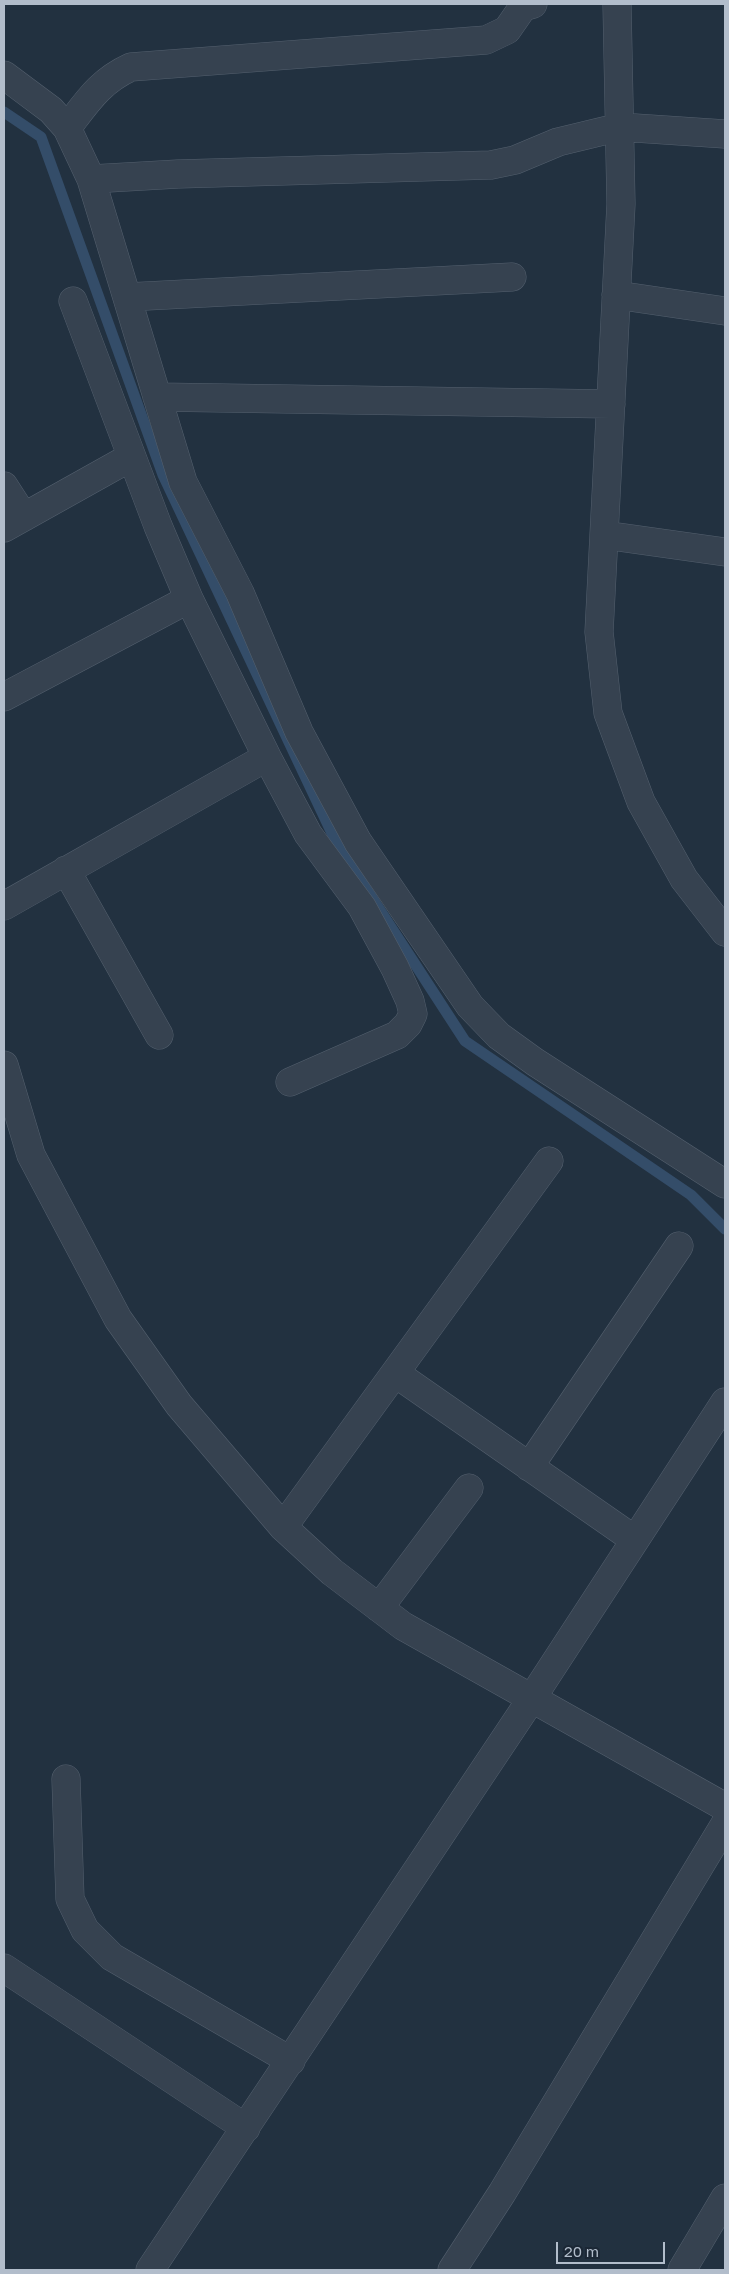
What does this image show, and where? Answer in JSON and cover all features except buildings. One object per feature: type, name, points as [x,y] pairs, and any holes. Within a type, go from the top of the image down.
[{"type":"street","points":[[67,128],[100,85],[115,74],[131,66],[486,40],[498,36],[507,30],[523,7],[533,4]]},
{"type":"street","points":[[618,4],[622,204],[599,632],[608,713],[641,802],[684,879],[725,932]]},
{"type":"street","points":[[4,75],[51,110],[67,128],[91,179],[184,482],[240,593],[312,757],[358,842],[470,1006],[499,1036],[725,1184]]},
{"type":"street","points":[[91,179],[188,174],[491,165],[515,160],[558,142],[620,127],[725,134]]},
{"type":"street","points":[[126,297],[512,278]]},
{"type":"street","points":[[616,295],[725,310]]},
{"type":"street","points":[[73,301],[132,457],[189,599],[267,757],[308,834],[362,907],[395,968],[410,1001],[413,1014],[408,1024],[398,1035],[290,1082]]},
{"type":"street","points":[[157,397],[611,404]]},
{"type":"street","points":[[4,486],[14,523],[132,457]]},
{"type":"street","points":[[604,535],[725,552]]},
{"type":"street","points":[[4,697],[189,599]]},
{"type":"street","points":[[4,906],[267,757]]},
{"type":"street","points":[[66,870],[159,1036]]},
{"type":"street","points":[[5,1076],[31,1155],[118,1319],[178,1405],[283,1527],[332,1572],[403,1626],[725,1807]]},
{"type":"street","points":[[283,1527],[548,1161]]},
{"type":"street","points":[[529,1467],[679,1246]]},
{"type":"street","points":[[395,1373],[635,1540]]},
{"type":"street","points":[[150,2270],[532,1698],[725,1402]]},
{"type":"street","points":[[379,1608],[469,1488]]},
{"type":"street","points":[[66,1778],[70,1899],[85,1930],[112,1957],[291,2061]]},
{"type":"street","points":[[452,2270],[502,2193],[725,1824]]},
{"type":"street","points":[[4,1968],[246,2128]]},
{"type":"street","points":[[682,2270],[725,2198]]},
{"type":"waterway","points":[[4,112],[41,137],[163,475],[337,844],[465,1041],[691,1195],[725,1229]]}]
